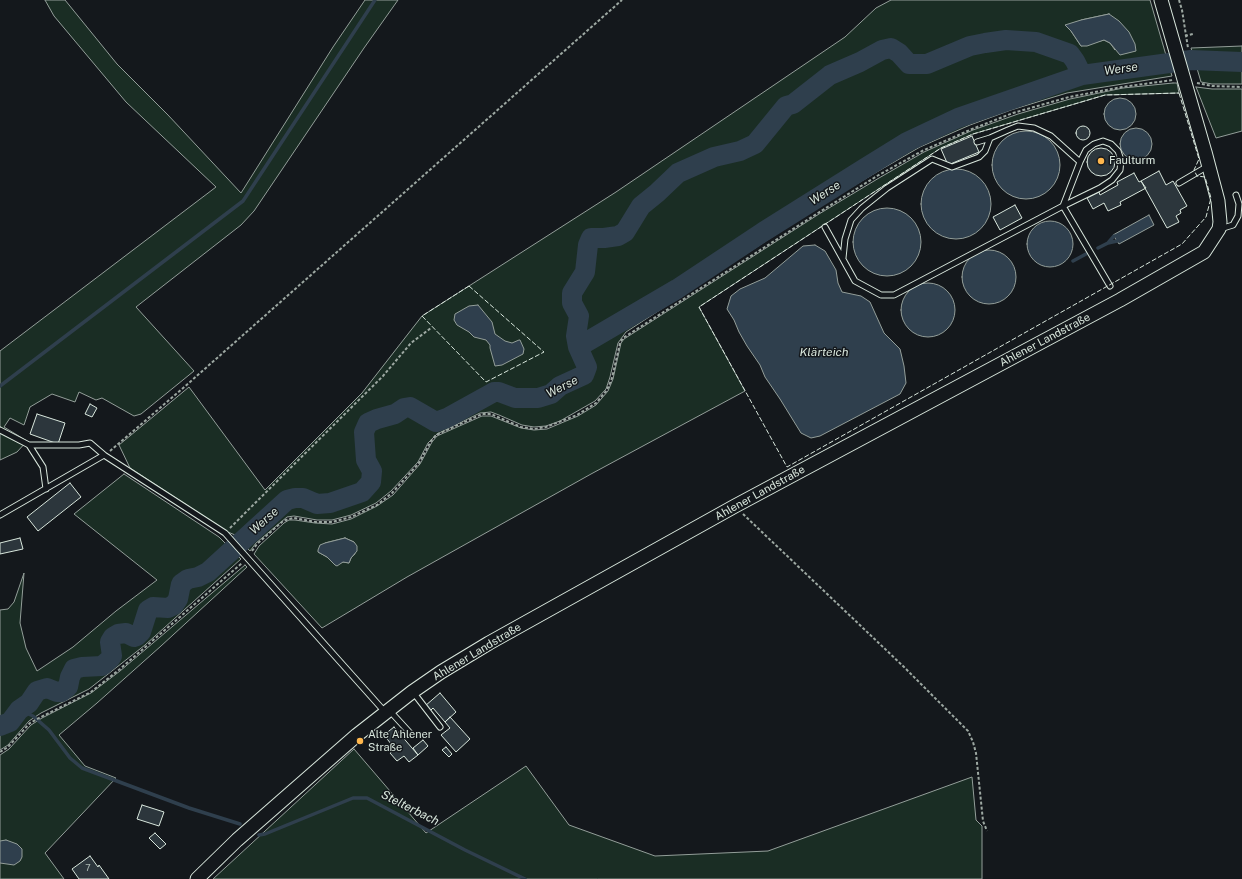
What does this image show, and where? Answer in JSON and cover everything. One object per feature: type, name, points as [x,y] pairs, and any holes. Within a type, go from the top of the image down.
[{"type":"street","points":[[1161,0],[1182,50],[1183,77],[1218,201],[1220,222],[1219,230]]},
{"type":"street","name":"Ahlener Landstraße","points":[[197,879],[237,840],[291,792],[387,711],[441,672],[735,506],[1120,300],[1204,252],[1219,230]]},
{"type":"lane","points":[[977,142],[1018,126],[1034,128],[1051,136],[1080,162]]},
{"type":"lane","points":[[843,258],[845,239],[851,220],[862,208],[887,188],[932,159],[952,167],[979,157],[985,151],[990,138]]},
{"type":"lane","points":[[825,227],[855,281],[881,295],[894,295],[1100,188],[1112,180],[1120,170],[1121,160],[1118,151],[1111,144],[1103,141],[1094,144],[1086,150],[1063,206]]},
{"type":"lane","points":[[1179,183],[1208,165]]},
{"type":"lane","points":[[1219,230],[1233,225],[1238,216],[1239,204],[1236,195]]},
{"type":"lane","points":[[1063,206],[1110,286]]},
{"type":"lane","points":[[0,430],[28,445],[43,466],[46,489]]},
{"type":"lane","points":[[28,445],[79,445],[90,443],[104,455],[225,533],[387,711],[411,734]]},
{"type":"lane","points":[[0,515],[104,455]]},
{"type":"lane","points":[[412,692],[440,727]]},
{"type":"path","points":[[104,455],[182,389],[622,0]]},
{"type":"path","points":[[1179,0],[1182,10],[1182,50]]},
{"type":"path","points":[[0,752],[8,747],[30,723],[97,687],[147,647],[246,557],[257,544],[283,521],[294,518],[316,522],[332,522],[351,517],[377,505],[392,493],[419,463],[436,435],[482,414],[491,414],[521,427],[534,429],[553,425],[577,415],[596,403],[607,390],[612,378],[620,343],[623,338],[877,176],[922,151],[1013,113],[1069,97],[1183,77],[1212,86],[1242,87]]},
{"type":"path","points":[[225,533],[384,376],[411,343],[431,328]]},
{"type":"path","points":[[735,506],[904,667],[968,731],[976,753],[983,821],[987,831]]},
{"type":"green space","points":[[45,0],[65,0],[117,64],[168,115],[241,193],[333,47],[365,0],[398,0],[254,211],[241,225],[136,307],[194,371],[141,414],[134,416],[102,398],[96,400],[79,392],[75,402],[52,394],[30,407],[24,425],[10,418],[4,427],[27,441],[17,452],[0,460],[0,351],[216,187],[126,102],[54,16]]},
{"type":"green space","points":[[891,0],[1150,0],[1172,76],[1067,93],[1011,110],[970,125],[920,147],[815,209],[626,332],[618,343],[606,389],[595,401],[560,421],[546,426],[534,427],[522,425],[491,412],[480,413],[437,434],[428,443],[418,462],[391,491],[376,503],[351,515],[332,520],[317,520],[294,516],[287,517],[256,543],[250,551],[235,535],[228,532],[130,468],[119,445],[189,387],[265,490],[362,393],[422,316],[616,192],[845,37],[876,8]],"holes":[[[1109,14],[1115,50],[1110,43],[1104,40],[1081,46],[1071,31],[1081,20]]]},
{"type":"green space","points":[[1242,46],[1242,84],[1212,84],[1201,82],[1191,48]]},
{"type":"green space","points":[[1177,83],[1179,93],[1105,95],[973,134],[941,148],[699,307],[745,391],[591,474],[407,577],[322,628],[254,554],[259,546],[289,520],[332,524],[351,519],[377,506],[393,495],[420,464],[437,436],[482,416],[491,416],[521,428],[534,430],[547,429],[578,416],[596,405],[608,391],[613,379],[621,343],[624,339],[819,214],[924,152],[973,130],[1018,114],[1070,99],[1123,88]],"holes":[[[345,538],[354,542],[355,554],[349,563],[343,562],[335,565],[327,557],[318,552],[325,543]]]},
{"type":"green space","points":[[1196,87],[1212,89],[1242,89],[1242,131],[1216,138]]},
{"type":"green space","points":[[124,474],[219,537],[241,559],[145,645],[89,689],[41,713],[29,721],[8,745],[0,750],[0,610],[8,609],[14,602],[24,573],[20,623],[26,648],[37,671],[73,647],[116,611],[157,580],[74,514]]},
{"type":"green space","points":[[245,565],[247,567],[161,646],[59,735],[85,766],[116,778],[45,853],[64,879],[0,879],[0,755],[9,749],[31,725],[91,693],[120,671]]},
{"type":"green space","points":[[354,749],[426,833],[526,766],[569,825],[655,856],[768,851],[972,777],[976,820],[982,826],[982,879],[213,879]]},
{"type":"water","points":[[1109,14],[1119,21],[1129,32],[1135,44],[1136,51],[1120,55],[1110,43],[1104,40],[1087,46],[1081,46],[1065,25]]},
{"type":"water","points":[[1120,98],[1129,101],[1133,105],[1136,114],[1133,123],[1129,127],[1120,130],[1111,127],[1107,123],[1104,114],[1107,105],[1111,101]]},
{"type":"water","points":[[1136,128],[1147,133],[1152,144],[1147,155],[1136,160],[1125,155],[1120,144],[1125,133]]},
{"type":"water","points":[[1026,131],[1039,134],[1050,141],[1057,152],[1060,165],[1057,178],[1050,189],[1039,196],[1026,199],[1013,196],[1002,189],[995,178],[992,165],[995,152],[1002,141],[1013,134]]},
{"type":"water","points":[[956,169],[975,175],[985,185],[991,204],[985,223],[975,233],[956,239],[937,233],[927,223],[921,204],[927,185],[937,175]]},
{"type":"water","points":[[880,208],[894,208],[906,213],[916,223],[921,235],[921,249],[916,261],[906,271],[894,276],[880,276],[868,271],[858,261],[853,249],[853,235],[858,223],[868,213]]},
{"type":"water","points":[[1149,215],[1154,225],[1119,244],[1113,235]]},
{"type":"water","points":[[1050,221],[1063,225],[1069,231],[1073,244],[1069,257],[1063,263],[1050,267],[1037,263],[1031,257],[1027,244],[1031,231],[1037,225]]},
{"type":"water","name":"Klärteich","points":[[815,245],[825,251],[836,270],[838,283],[842,292],[861,296],[870,302],[884,333],[900,349],[906,383],[900,394],[820,436],[811,438],[801,433],[765,377],[760,365],[747,346],[727,309],[731,296],[740,289],[765,278],[803,246]]},
{"type":"water","points":[[989,250],[999,252],[1008,258],[1014,267],[1016,277],[1014,287],[1008,296],[999,302],[989,304],[979,302],[970,296],[964,287],[962,277],[964,267],[970,258],[979,252]]},
{"type":"water","points":[[928,283],[938,285],[947,291],[953,300],[955,310],[953,320],[947,329],[938,335],[928,337],[918,335],[909,329],[903,320],[901,310],[903,300],[909,291],[918,285]]},
{"type":"water","points":[[478,305],[492,322],[495,334],[505,341],[512,343],[520,340],[524,349],[523,354],[502,365],[495,366],[490,345],[486,340],[474,337],[469,332],[457,325],[454,320],[455,314],[469,306]]},
{"type":"water","points":[[345,538],[354,542],[357,546],[357,551],[349,563],[343,562],[337,566],[327,557],[318,552],[320,545]]},
{"type":"water","points":[[6,840],[17,844],[22,849],[22,857],[20,861],[14,865],[0,863],[0,841]]},
{"type":"building","points":[[1080,126],[1086,126],[1090,130],[1090,136],[1086,140],[1080,140],[1076,136],[1076,130]]},
{"type":"building","points":[[972,136],[979,152],[948,165],[941,149]]},
{"type":"building","name":"Faulturm","points":[[1101,148],[1111,152],[1115,162],[1111,172],[1101,176],[1091,172],[1087,162],[1091,152]]},
{"type":"building","points":[[1159,171],[1166,185],[1173,181],[1187,206],[1180,210],[1181,213],[1176,216],[1179,222],[1167,228],[1141,181]]},
{"type":"building","points":[[1134,173],[1139,182],[1141,181],[1146,188],[1120,202],[1121,205],[1108,211],[1104,203],[1093,209],[1087,198],[1099,192],[1100,195],[1118,185],[1117,182]]},
{"type":"building","points":[[1015,205],[1022,218],[1000,230],[993,217]]},
{"type":"building","points":[[90,404],[97,408],[92,417],[85,414]]},
{"type":"building","points":[[37,414],[65,423],[58,444],[30,434]]},
{"type":"building","points":[[70,483],[81,497],[38,531],[27,517]]},
{"type":"building","points":[[20,538],[23,549],[0,554],[0,543]]},
{"type":"building","points":[[440,693],[456,712],[445,722],[433,708],[430,711],[425,706]]},
{"type":"building","points":[[450,717],[470,739],[456,752],[441,735],[450,728],[445,722]]},
{"type":"building","points":[[394,727],[418,755],[409,762],[404,756],[397,761],[390,753],[395,749],[384,735]]},
{"type":"building","points":[[423,740],[428,746],[418,755],[413,748]]},
{"type":"building","points":[[446,747],[452,754],[449,757],[442,750]]},
{"type":"building","points":[[142,805],[164,812],[159,826],[137,819]]},
{"type":"building","points":[[155,833],[166,844],[160,849],[149,838]]},
{"type":"building","points":[[90,856],[98,867],[99,865],[109,879],[79,879],[72,869]]},
{"type":"waterway","points":[[0,386],[243,201],[375,0]]},
{"type":"waterway","points":[[578,347],[576,336],[579,316],[572,303],[572,293],[585,272],[588,245],[591,238],[618,236],[625,232],[641,206],[678,173],[714,157],[740,151],[755,144],[786,106],[793,104],[830,75],[860,62],[882,50],[891,48],[899,53],[909,64],[927,64],[970,46],[1006,40],[1036,42],[1070,54],[1082,75]]},
{"type":"waterway","name":"Werse","points":[[0,726],[10,722],[19,710],[29,703],[37,691],[47,688],[61,692],[68,687],[70,677],[74,669],[102,666],[112,656],[110,642],[113,637],[118,634],[126,633],[134,637],[137,636],[141,632],[148,610],[153,607],[168,608],[174,605],[178,599],[181,584],[188,579],[198,577],[208,572],[287,500],[303,498],[317,504],[330,503],[362,492],[371,482],[372,471],[366,460],[364,432],[368,423],[395,414],[404,408],[410,407],[436,422],[447,418],[494,392],[499,392],[515,398],[538,398],[551,394],[560,386],[584,375],[587,367],[578,347],[677,289],[763,232],[907,142],[958,118],[1082,75],[1191,60],[1242,62]]},
{"type":"waterway","points":[[1108,243],[1114,236]]},
{"type":"waterway","points":[[1098,248],[1108,243],[1117,241]]},
{"type":"waterway","points":[[1073,261],[1086,254]]},
{"type":"waterway","points":[[19,710],[33,716],[49,730],[70,758],[82,768],[189,808],[240,824]]},
{"type":"waterway","name":"Stelterbach","points":[[259,835],[265,834],[353,798],[367,798],[465,850],[525,879]]},
{"type":"fence","points":[[1179,93],[1199,159],[1194,170],[1197,176],[1205,177],[1211,198],[1206,217],[1182,244],[787,467],[699,307],[941,148],[973,134],[1105,95],[1179,93]]},
{"type":"fence","points":[[469,286],[536,345],[544,352],[486,382],[422,316],[469,286]]},
{"type":"place","name":"Faulturm","points":[[1101,161]]},
{"type":"place","name":"Alte Ahlener Straße","points":[[360,741]]}]
